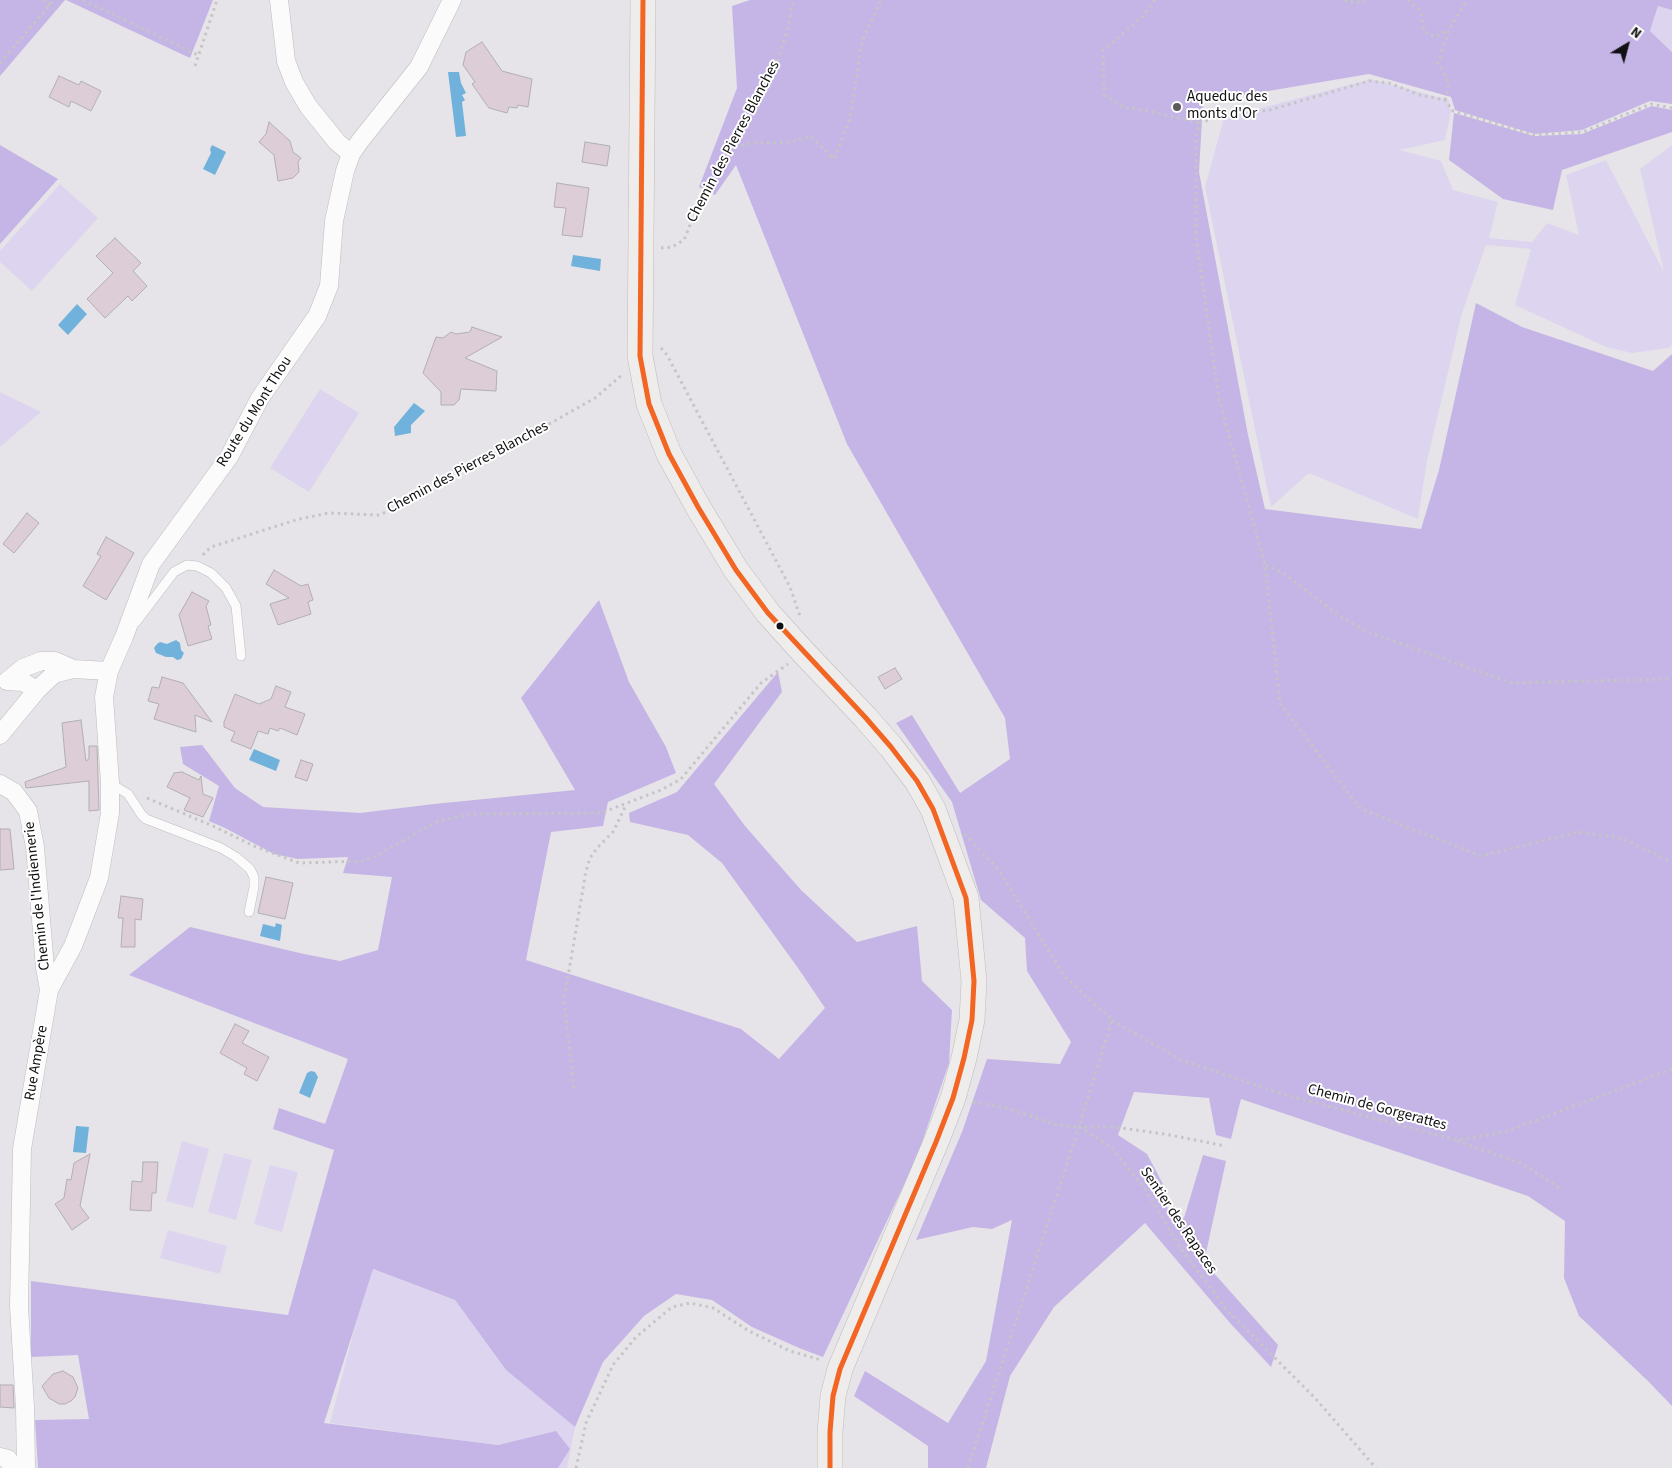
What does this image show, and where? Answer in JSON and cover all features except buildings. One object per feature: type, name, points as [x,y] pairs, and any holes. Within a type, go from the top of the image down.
[{"type":"street","points":[[279,0],[286,61],[294,82],[308,106],[337,142],[351,154]]},
{"type":"street","name":"Route du Mont Thou","points":[[109,671],[124,637],[151,564],[229,457],[260,398],[317,316],[328,286],[334,222],[345,171],[351,154],[419,67],[452,0]]},
{"type":"street","points":[[643,0],[640,345],[649,404],[669,454],[736,570],[768,613],[865,717],[917,781],[933,810],[966,898],[974,981],[972,1020],[964,1058],[953,1098],[936,1142],[840,1369],[833,1396],[830,1468]]},
{"type":"street","points":[[4,685],[24,668],[41,661],[55,661],[73,669]]},
{"type":"street","points":[[0,735],[37,690],[54,674],[73,669],[109,671]]},
{"type":"street","name":"Rue Ampère","points":[[26,1468],[25,1407],[19,1306],[22,1149],[49,990],[73,946],[99,878],[115,786],[104,697],[109,671]]},
{"type":"street","points":[[4,685],[23,682],[37,690]]},
{"type":"street","name":"Chemin de l'Indiennerie","points":[[0,784],[14,792],[28,811],[35,846],[45,968],[49,990]]},
{"type":"street","points":[[0,1457],[8,1459],[12,1468]]},
{"type":"lane","points":[[124,637],[174,572],[187,565],[197,566],[211,573],[226,588],[236,606],[240,656]]},
{"type":"lane","points":[[115,786],[128,794],[146,819],[221,848],[250,869],[254,878],[254,887],[249,912]]},
{"type":"path","points":[[43,0],[50,5]]},
{"type":"path","points":[[0,63],[54,0]]},
{"type":"path","points":[[83,0],[198,55]]},
{"type":"path","points":[[195,66],[217,0]]},
{"type":"path","name":"Chemin des Pierres Blanches","points":[[640,250],[672,247],[684,240],[696,210],[734,148],[775,70],[788,26],[793,0]]},
{"type":"path","points":[[734,148],[754,143],[791,142],[810,136],[834,159],[850,119],[862,41],[881,0]]},
{"type":"path","points":[[1155,0],[1143,16],[1103,51],[1104,95],[1125,108],[1139,109],[1200,123],[1226,114],[1270,110],[1369,81],[1389,83],[1420,94],[1445,100],[1453,111],[1534,135],[1584,132],[1652,104],[1672,108]]},
{"type":"path","points":[[1345,0],[1347,2],[1362,2],[1369,0]]},
{"type":"path","points":[[1408,0],[1421,11],[1424,31],[1435,36],[1449,30]]},
{"type":"path","points":[[1445,100],[1449,83],[1438,63],[1449,30],[1467,0]]},
{"type":"path","points":[[1200,123],[1196,133],[1196,237],[1198,256],[1219,399],[1265,565],[1280,704],[1361,809],[1481,856],[1578,832],[1621,838],[1672,862]]},
{"type":"path","points":[[115,786],[133,792],[254,846],[299,863],[362,861],[374,857],[438,821],[473,814],[601,813],[661,790],[681,778],[760,683],[804,653],[803,624],[790,587],[667,355],[651,337],[640,345]]},
{"type":"path","name":"Chemin des Pierres Blanches","points":[[197,566],[206,552],[214,546],[241,537],[300,519],[329,513],[379,515],[422,496],[595,398],[614,383],[640,345]]},
{"type":"path","points":[[1265,565],[1284,574],[1341,617],[1368,632],[1512,683],[1672,679]]},
{"type":"path","points":[[574,1088],[564,1000],[586,872],[590,858],[613,832],[626,804]]},
{"type":"path","points":[[963,832],[998,869],[1065,977],[1112,1020],[968,1468]]},
{"type":"path","name":"Chemin de Gorgerattes","points":[[1112,1020],[1179,1059],[1286,1095],[1456,1140],[1505,1132],[1672,1069]]},
{"type":"path","points":[[953,1098],[1007,1108],[1057,1125],[1123,1128],[1226,1146]]},
{"type":"path","name":"Sentier des Rapaces","points":[[1079,1127],[1110,1146],[1146,1190],[1179,1246],[1226,1309],[1315,1398],[1376,1468]]},
{"type":"path","points":[[1456,1140],[1523,1164],[1559,1188]]},
{"type":"path","points":[[576,1468],[586,1423],[613,1365],[636,1337],[672,1307],[690,1303],[713,1308],[757,1335],[790,1351],[840,1369]]},
{"type":"shaded area","points":[[0,0],[65,0],[0,76]]},
{"type":"shaded area","points":[[66,0],[213,0],[190,58]]},
{"type":"shaded area","points":[[750,0],[1672,0],[1672,10],[1658,6],[1650,31],[1672,52],[1672,104],[1650,101],[1582,130],[1534,134],[1455,110],[1451,97],[1369,74],[1203,102],[1199,172],[1248,435],[1265,509],[1421,529],[1439,470],[1476,303],[1522,327],[1653,371],[1672,354],[1672,1406],[1579,1316],[1564,1278],[1565,1221],[1528,1196],[1241,1099],[1231,1139],[1216,1135],[1209,1098],[1134,1092],[1118,1135],[1147,1154],[1164,1186],[1168,1212],[1184,1218],[1203,1155],[1226,1161],[1204,1262],[1278,1345],[1271,1367],[1230,1323],[1145,1223],[1054,1307],[1010,1376],[986,1468],[928,1468],[928,1446],[854,1396],[865,1371],[948,1423],[986,1361],[1012,1220],[992,1229],[973,1227],[916,1240],[962,1132],[987,1059],[1060,1064],[1071,1042],[1027,971],[1025,938],[981,900],[952,802],[896,723],[912,715],[960,793],[1010,759],[1005,718],[847,444],[736,165],[715,195],[699,187],[737,88],[732,6]]},
{"type":"shaded area","points":[[1658,6],[1672,10],[1672,52],[1650,31]]},
{"type":"shaded area","points":[[1371,79],[1449,100],[1451,112],[1445,140],[1400,150],[1441,161],[1453,190],[1498,202],[1489,238],[1532,242],[1547,223],[1579,235],[1566,175],[1606,160],[1664,272],[1640,169],[1672,145],[1672,344],[1669,348],[1632,353],[1606,347],[1515,305],[1531,249],[1486,245],[1462,313],[1427,461],[1418,519],[1309,473],[1271,507],[1205,187],[1224,118]]},
{"type":"shaded area","points":[[1652,106],[1672,110],[1672,132],[1562,170],[1553,210],[1503,199],[1449,160],[1454,113],[1534,136],[1582,134]]},
{"type":"shaded area","points":[[0,145],[58,179],[0,244]]},
{"type":"shaded area","points":[[60,184],[98,218],[32,291],[0,262],[0,251]]},
{"type":"shaded area","points":[[320,389],[359,413],[309,492],[270,468]]},
{"type":"shaded area","points":[[0,392],[41,412],[0,447]]},
{"type":"shaded area","points":[[599,600],[629,682],[666,747],[676,773],[608,802],[603,826],[551,832],[526,960],[741,1029],[779,1059],[825,1008],[722,863],[688,835],[630,822],[629,813],[677,792],[778,672],[782,692],[714,784],[745,826],[801,890],[857,942],[917,926],[922,981],[952,1010],[949,1063],[917,1157],[823,1357],[752,1327],[712,1300],[676,1294],[644,1316],[603,1362],[575,1427],[506,1370],[455,1300],[373,1269],[324,1423],[498,1445],[556,1431],[570,1449],[558,1468],[38,1468],[35,1420],[89,1419],[78,1355],[31,1357],[31,1281],[288,1315],[334,1150],[273,1129],[279,1108],[325,1124],[348,1059],[129,975],[190,927],[340,961],[378,950],[392,877],[343,873],[348,857],[298,859],[274,854],[209,821],[219,786],[183,764],[180,747],[202,745],[235,788],[263,807],[360,813],[575,790],[521,698]]},
{"type":"shaded area","points":[[182,1141],[209,1149],[193,1208],[166,1201]]},
{"type":"shaded area","points":[[224,1153],[252,1160],[236,1220],[208,1212]]},
{"type":"shaded area","points":[[270,1165],[298,1172],[282,1232],[254,1224]]},
{"type":"shaded area","points":[[168,1230],[227,1246],[220,1274],[160,1258]]},
{"type":"shaded area","points":[[372,1269],[455,1300],[506,1370],[575,1427],[567,1468],[558,1468],[570,1449],[555,1432],[498,1445],[330,1423]]},
{"type":"water","points":[[448,72],[459,72],[461,83],[466,93],[462,95],[465,100],[462,102],[466,136],[456,137]]},
{"type":"water","points":[[212,145],[226,152],[215,175],[203,169],[211,153]]},
{"type":"water","points":[[573,255],[601,259],[600,271],[571,266]]},
{"type":"water","points":[[77,304],[87,314],[68,335],[58,325]]},
{"type":"water","points":[[414,403],[425,411],[411,425],[411,433],[395,436],[394,427]]},
{"type":"water","points":[[176,640],[180,643],[181,650],[184,653],[181,659],[177,660],[173,657],[166,657],[156,653],[154,648],[160,642],[167,644]]},
{"type":"water","points":[[254,749],[280,760],[276,771],[249,760]]},
{"type":"water","points":[[276,923],[282,925],[280,941],[260,936],[263,924],[275,927]]},
{"type":"water","points":[[315,1072],[318,1077],[310,1098],[299,1093],[307,1073]]},
{"type":"water","points":[[76,1126],[89,1127],[86,1153],[73,1152]]},
{"type":"transit line","points":[[643,0],[640,356],[649,404],[669,454],[736,570],[768,613],[865,717],[917,781],[933,809],[966,898],[974,981],[972,1020],[964,1058],[953,1098],[936,1142],[840,1369],[833,1396],[830,1468]]},
{"type":"place","name":"Aqueduc des monts d'Or","points":[[1177,107]]}]
